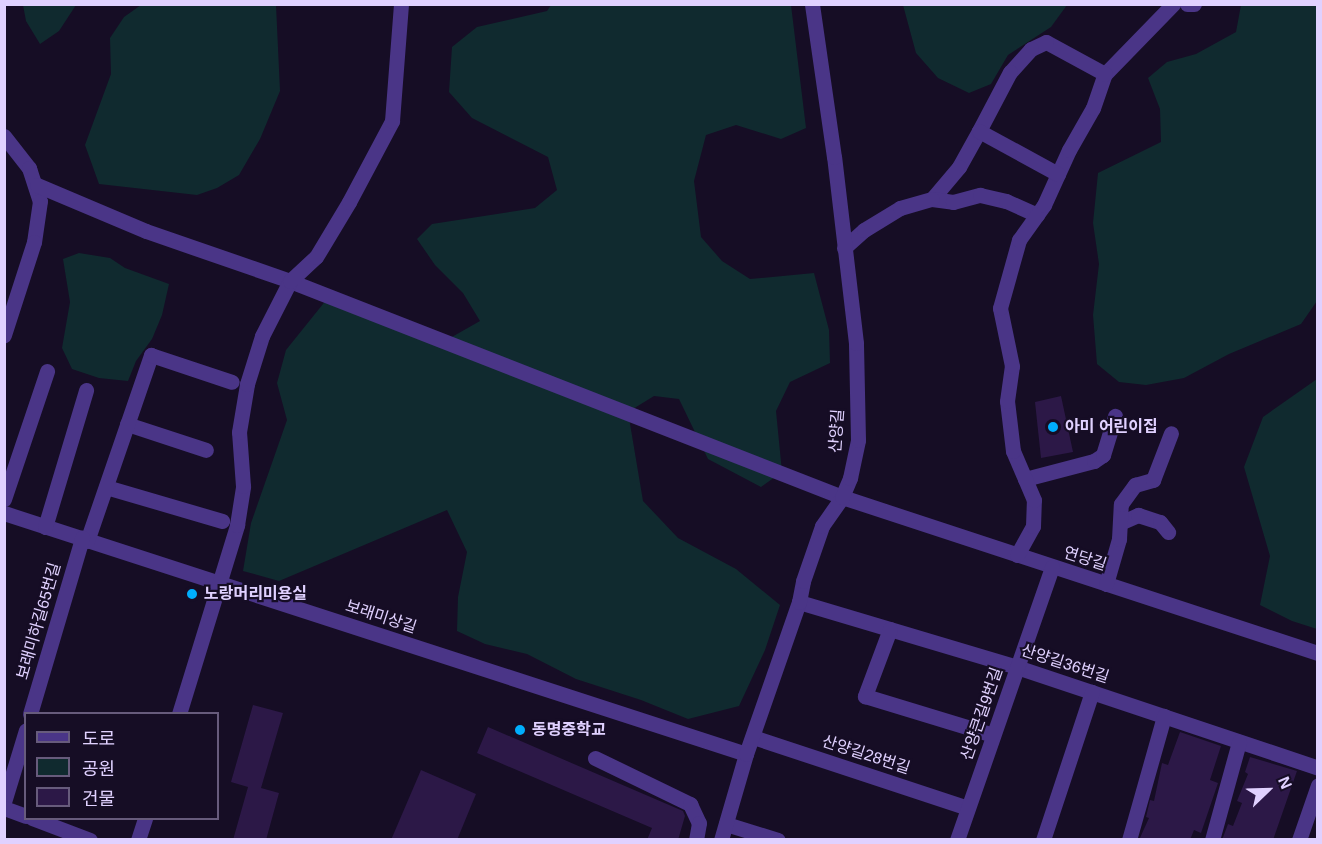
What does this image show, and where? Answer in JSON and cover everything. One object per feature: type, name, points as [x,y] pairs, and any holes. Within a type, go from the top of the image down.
[{"type":"street","points":[[180,712],[221,584],[237,525],[243,486],[239,432],[247,384],[262,336],[290,281],[316,257],[349,202],[392,121],[400,4]]},
{"type":"street","name":"산양길","points":[[721,840],[746,754],[799,602],[822,526],[842,497],[850,478],[858,440],[856,343],[834,157],[812,4]]},
{"type":"street","points":[[1017,555],[1033,526],[1034,500],[1013,451],[1006,401],[1012,366],[1000,308],[1019,240],[1037,215],[1093,108],[1105,74],[1173,4]]},
{"type":"street","points":[[1187,4],[1194,4]]},
{"type":"street","points":[[932,199],[959,167],[1010,72],[1031,49],[1046,42],[1105,74]]},
{"type":"street","points":[[979,131],[1058,174]]},
{"type":"street","points":[[4,136],[29,168],[37,185],[40,201],[34,242],[4,335]]},
{"type":"street","name":"연당길","points":[[37,185],[146,231],[290,281],[842,497],[1317,653]]},
{"type":"street","points":[[844,248],[864,230],[900,208],[932,199],[953,202],[980,195],[1006,201],[1037,215]]},
{"type":"street","name":"보래미하길65번길","points":[[31,712],[84,540],[106,487],[151,355],[232,382]]},
{"type":"street","points":[[4,500],[47,371]]},
{"type":"street","points":[[45,527],[86,390]]},
{"type":"street","points":[[1025,479],[1094,461],[1103,455],[1115,416]]},
{"type":"street","points":[[127,424],[206,450]]},
{"type":"street","points":[[1106,584],[1119,539],[1121,504],[1135,485],[1154,480],[1171,433]]},
{"type":"street","points":[[106,487],[222,521]]},
{"type":"street","name":"보래미상길","points":[[4,513],[746,754]]},
{"type":"street","points":[[1120,523],[1137,515],[1160,522],[1168,532]]},
{"type":"street","name":"산양큰길9번길","points":[[957,840],[1052,567]]},
{"type":"street","name":"산양길36번길","points":[[799,602],[1017,667],[1317,768]]},
{"type":"street","points":[[890,629],[865,696],[993,735]]},
{"type":"street","points":[[1043,840],[1092,692]]},
{"type":"street","points":[[1129,840],[1164,716]]},
{"type":"street","points":[[4,802],[24,737]]},
{"type":"street","name":"산양길28번길","points":[[753,737],[968,808]]},
{"type":"street","points":[[1212,840],[1239,741]]},
{"type":"street","points":[[595,758],[690,804],[699,823],[696,840]]},
{"type":"street","points":[[1299,840],[1317,785]]},
{"type":"street","points":[[4,808],[24,815]]},
{"type":"street","points":[[35,820],[90,840]]},
{"type":"street","points":[[138,840],[145,820]]},
{"type":"street","points":[[726,824],[778,840]]},
{"type":"green space","points":[[23,4],[76,5],[59,31],[40,44],[26,21]]},
{"type":"green space","points":[[903,4],[1067,5],[1051,27],[1008,55],[991,84],[969,93],[938,78],[916,53]]},
{"type":"green space","points":[[141,5],[276,5],[280,91],[260,139],[239,175],[217,188],[197,195],[99,184],[85,145],[111,74],[110,38],[124,17]]},
{"type":"green space","points":[[551,5],[791,5],[806,128],[781,139],[736,125],[706,135],[694,181],[701,237],[722,261],[750,279],[814,273],[829,330],[830,363],[790,382],[776,411],[782,472],[761,487],[708,459],[679,399],[654,396],[628,412],[643,501],[678,538],[736,569],[780,605],[765,650],[739,706],[688,719],[641,700],[576,679],[527,654],[485,644],[457,631],[458,597],[467,552],[447,510],[279,581],[243,571],[251,523],[287,420],[277,383],[286,350],[327,299],[436,346],[480,321],[463,293],[435,265],[417,239],[432,224],[535,208],[557,190],[548,157],[472,118],[449,92],[452,47],[477,27],[547,11]]},
{"type":"green space","points":[[1241,5],[1317,5],[1317,301],[1301,324],[1229,354],[1184,378],[1146,385],[1119,382],[1097,364],[1093,315],[1099,264],[1093,223],[1098,173],[1161,142],[1160,109],[1148,78],[1167,62],[1196,54],[1236,32]]},
{"type":"green space","points":[[79,253],[110,258],[125,268],[169,284],[162,315],[152,339],[136,361],[128,381],[99,378],[72,369],[62,348],[70,302],[63,259]]},
{"type":"green space","points":[[1317,379],[1317,629],[1292,621],[1260,605],[1270,556],[1244,467],[1263,417]]},
{"type":"building","name":"아미 어린이집","points":[[1061,396],[1073,452],[1041,458],[1035,402]]},
{"type":"building","points":[[253,705],[283,713],[261,788],[279,793],[266,840],[233,840],[248,787],[231,782]]},
{"type":"building","points":[[488,727],[683,811],[685,816],[678,840],[647,840],[652,828],[477,753]]},
{"type":"building","points":[[1180,732],[1221,746],[1210,780],[1218,783],[1201,833],[1194,830],[1190,840],[1139,840],[1149,818],[1146,817],[1150,800],[1154,801],[1162,763],[1168,765]]},
{"type":"building","points":[[1250,757],[1297,771],[1273,840],[1222,840],[1228,824],[1233,826],[1242,803],[1237,801],[1248,774],[1245,772]]},
{"type":"building","points":[[421,770],[476,794],[457,840],[391,840]]},
{"type":"place","name":"아미 어린이집","points":[[1053,427]]},
{"type":"place","name":"노랑머리미용실","points":[[192,594]]},
{"type":"place","name":"동명중학교","points":[[520,730]]}]
